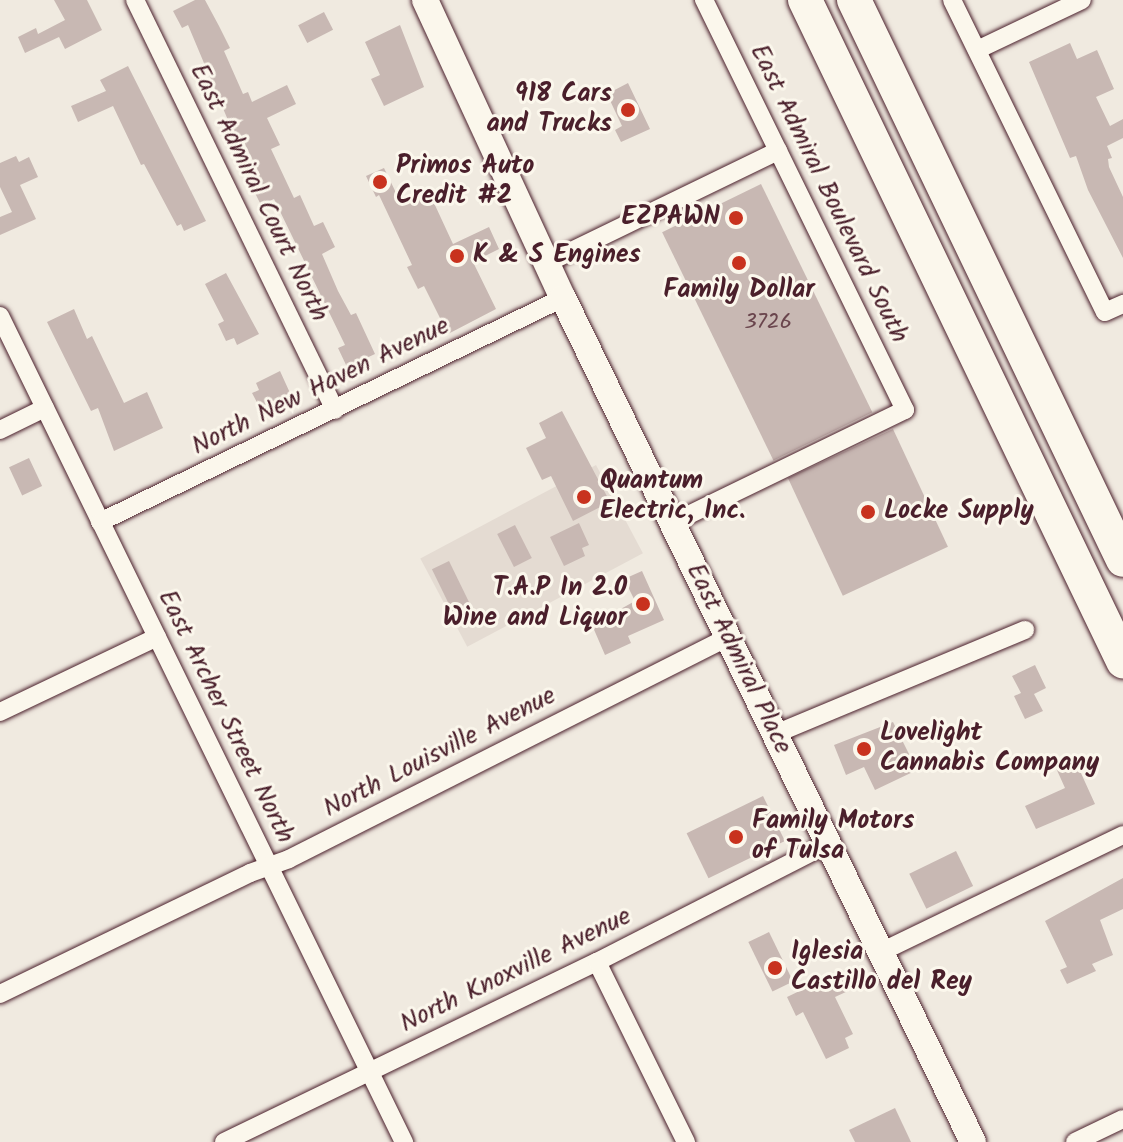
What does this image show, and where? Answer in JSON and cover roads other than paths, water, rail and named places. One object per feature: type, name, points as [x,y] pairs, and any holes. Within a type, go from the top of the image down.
[{"type":"highway","points":[[805,0],[1123,661]]},
{"type":"highway","points":[[854,0],[1123,560]]},
{"type":"main road","name":"East Admiral Place","points":[[425,0],[563,298],[973,1142]]},
{"type":"street","name":"East Admiral Court North","points":[[135,0],[335,410]]},
{"type":"street","name":"East Admiral Boulevard South","points":[[672,523],[905,410],[704,0]]},
{"type":"street","points":[[952,0],[1105,312],[1123,304]]},
{"type":"street","points":[[977,50],[1082,0]]},
{"type":"street","points":[[547,263],[778,151]]},
{"type":"street","name":"North New Haven Avenue","points":[[100,522],[563,298]]},
{"type":"street","name":"East Archer Street North","points":[[0,316],[404,1142]]},
{"type":"street","points":[[0,430],[45,408]]},
{"type":"street","points":[[775,734],[1025,630]]},
{"type":"street","points":[[0,712],[157,637]]},
{"type":"street","name":"North Louisville Avenue","points":[[0,994],[269,866],[727,638]]},
{"type":"street","points":[[881,952],[1123,835]]},
{"type":"street","name":"North Knoxville Avenue","points":[[224,1142],[597,962],[828,844]]},
{"type":"street","points":[[597,962],[686,1142]]},
{"type":"street","points":[[1075,1142],[1123,1119]]},
{"type":"place","name":"918 Cars and Trucks","points":[[628,110]]},
{"type":"place","name":"Primos Auto Credit #2","points":[[380,182]]},
{"type":"place","name":"EZPAWN","points":[[736,218]]},
{"type":"place","name":"K & S Engines","points":[[457,256]]},
{"type":"place","name":"Family Dollar","points":[[739,263]]},
{"type":"place","name":"Quantum Electric, Inc.","points":[[584,497]]},
{"type":"place","name":"Locke Supply","points":[[868,512]]},
{"type":"place","name":"T.A.P In 2.0 Wine and Liquor","points":[[643,604]]},
{"type":"place","name":"Lovelight Cannabis Company","points":[[864,749]]},
{"type":"place","name":"Family Motors of Tulsa","points":[[736,837]]},
{"type":"place","name":"Iglesia Castillo del Rey","points":[[775,968]]}]
